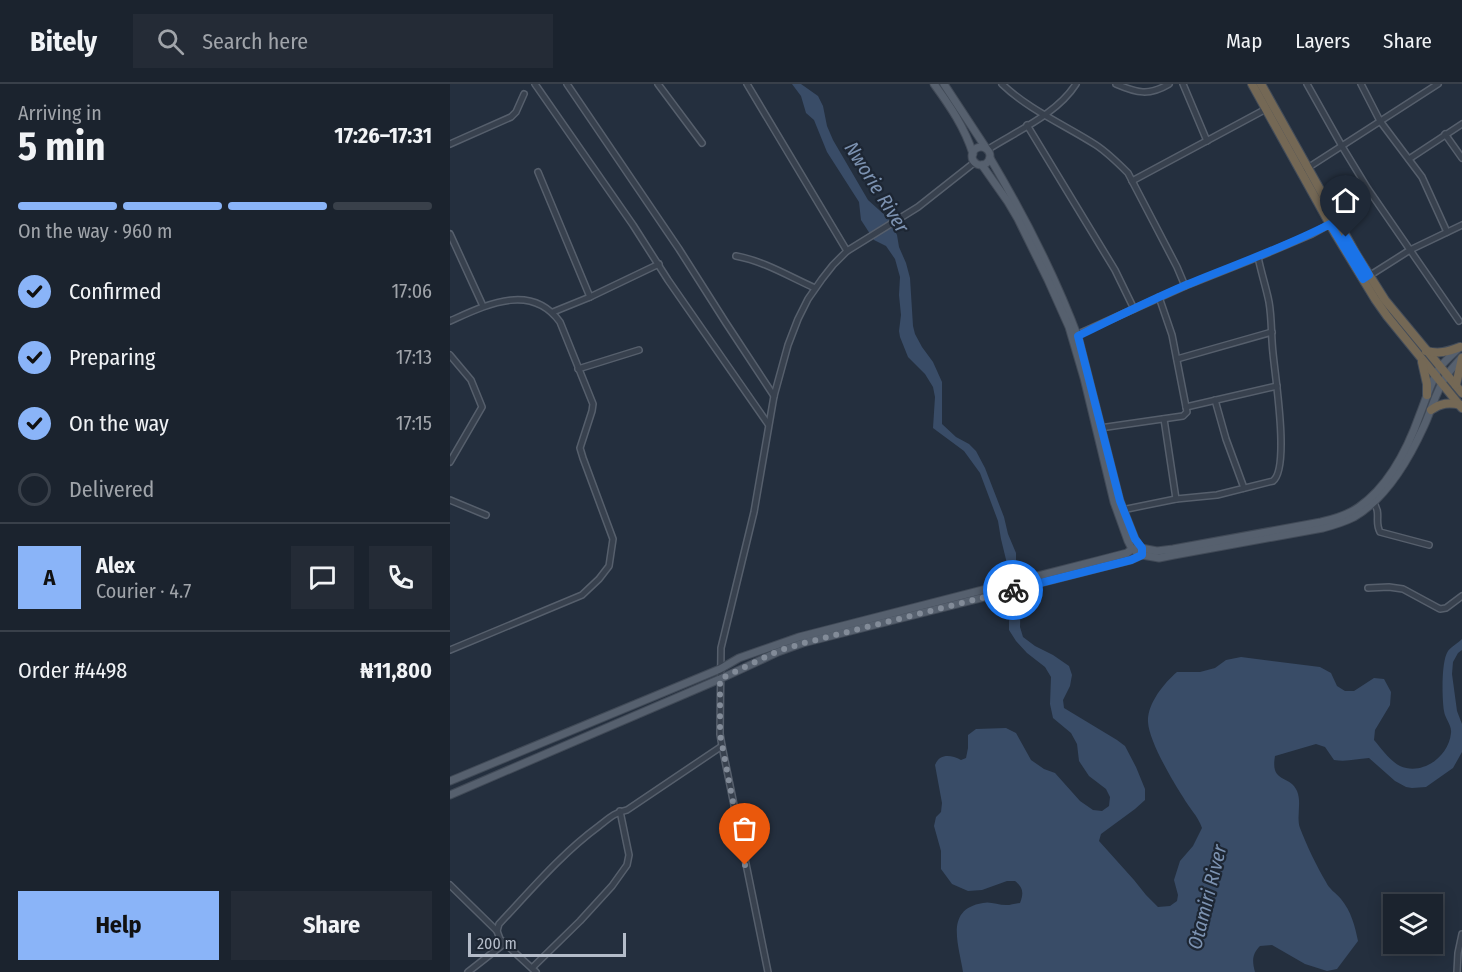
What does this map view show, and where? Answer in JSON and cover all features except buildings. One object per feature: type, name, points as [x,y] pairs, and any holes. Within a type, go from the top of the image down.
[{"type":"highway","points":[[1252,84],[1387,316],[1424,354],[1441,375],[1461,407]]},
{"type":"highway","points":[[1261,84],[1304,170]]},
{"type":"highway","points":[[1424,354],[1443,353],[1461,346]]},
{"type":"highway","points":[[1424,354],[1427,395]]},
{"type":"highway","points":[[1456,385],[1462,358]]},
{"type":"highway","points":[[1441,375],[1456,385],[1462,393]]},
{"type":"highway","points":[[1431,410],[1444,403],[1452,403],[1461,407]]},
{"type":"main road","points":[[934,84],[958,119],[970,143],[973,159],[1008,202],[1018,219],[1075,336]]},
{"type":"main road","points":[[944,84],[990,153],[990,158],[1046,259],[1075,336],[1119,510],[1132,549]]},
{"type":"main road","points":[[973,154],[977,148],[987,149]]},
{"type":"main road","points":[[979,164],[987,163],[990,158]]},
{"type":"main road","points":[[450,781],[720,669],[739,658],[799,637],[1131,560],[1142,552],[1173,549],[1335,519],[1358,508],[1379,488],[1395,466],[1413,432],[1427,395],[1461,346]]},
{"type":"main road","points":[[1132,549],[1159,558],[1167,557],[1323,528],[1354,517],[1373,502],[1406,461],[1431,410],[1441,375],[1462,358]]},
{"type":"main road","points":[[1119,510],[1142,552]]},
{"type":"main road","points":[[1037,580],[1127,553],[1132,549]]},
{"type":"main road","points":[[450,795],[720,679],[778,651],[997,590]]},
{"type":"street","points":[[535,84],[768,425]]},
{"type":"street","points":[[567,84],[680,249],[774,396]]},
{"type":"street","points":[[658,84],[702,143]]},
{"type":"street","points":[[747,84],[848,251]]},
{"type":"street","points":[[1002,84],[1045,115],[1102,149],[1128,173],[1185,286]]},
{"type":"street","points":[[987,149],[1045,115],[1060,103],[1076,84]]},
{"type":"street","points":[[1116,84],[1130,91],[1143,93],[1155,92],[1169,84]]},
{"type":"street","points":[[1183,84],[1207,141]]},
{"type":"street","points":[[1307,84],[1368,189],[1459,321]]},
{"type":"street","points":[[1361,84],[1380,121],[1422,177],[1447,232]]},
{"type":"street","points":[[1304,170],[1429,86],[1438,84]]},
{"type":"street","points":[[450,144],[511,117],[516,112],[524,94]]},
{"type":"street","points":[[1132,181],[1266,110]]},
{"type":"street","points":[[1409,159],[1462,124]]},
{"type":"street","points":[[1028,125],[1115,270],[1134,309]]},
{"type":"street","points":[[1445,134],[1462,158]]},
{"type":"street","points":[[768,972],[720,734],[720,669],[721,648],[754,512],[774,396],[788,345],[803,309],[815,288],[833,265],[848,251],[918,207],[979,164]]},
{"type":"street","points":[[538,172],[590,297]]},
{"type":"street","points":[[1075,336],[1159,297],[1334,223]]},
{"type":"street","points":[[1366,277],[1410,250],[1462,225]]},
{"type":"street","points":[[450,234],[483,306]]},
{"type":"street","points":[[736,256],[815,288]]},
{"type":"street","points":[[1119,510],[1176,499],[1217,495],[1273,481],[1277,477],[1281,458],[1281,442],[1277,386],[1269,302],[1258,257]]},
{"type":"street","points":[[553,312],[659,264]]},
{"type":"street","points":[[1099,428],[1183,416],[1187,412],[1170,326],[1159,297]]},
{"type":"street","points":[[450,321],[483,306],[508,300],[523,300],[543,305],[553,312],[560,322],[592,404],[592,411],[580,448],[613,539],[609,566],[582,595],[450,650]]},
{"type":"street","points":[[1177,359],[1272,332]]},
{"type":"street","points":[[578,369],[639,350]]},
{"type":"street","points":[[450,355],[471,380],[482,407],[450,462]]},
{"type":"street","points":[[1186,407],[1277,386]]},
{"type":"street","points":[[1215,400],[1244,488]]},
{"type":"street","points":[[1164,419],[1176,499]]},
{"type":"street","points":[[450,500],[486,515]]},
{"type":"street","points":[[1373,502],[1378,508],[1380,532],[1429,545]]},
{"type":"street","points":[[1368,588],[1403,589],[1440,609],[1446,608],[1462,596]]},
{"type":"street","points":[[497,931],[499,924],[552,866],[582,838],[613,814],[627,810],[722,746]]},
{"type":"street","points":[[450,885],[534,970],[612,886],[627,865],[629,855],[620,811]]},
{"type":"street","points":[[1457,972],[1462,934]]},
{"type":"street","points":[[468,972],[505,943]]},
{"type":"water","name":"Otamiri River","points":[[792,84],[801,84],[818,96],[833,140],[868,200],[888,218],[897,235],[910,278],[915,334],[933,362],[942,382],[942,424],[976,451],[985,468],[1016,553],[1021,594],[1020,627],[1023,637],[1069,666],[1072,675],[1070,686],[1063,700],[1064,708],[1125,746],[1136,767],[1145,789],[1145,800],[1101,834],[1099,841],[1158,907],[1170,906],[1177,901],[1178,895],[1174,880],[1180,861],[1193,846],[1202,828],[1178,790],[1149,730],[1148,715],[1153,701],[1177,672],[1200,672],[1215,668],[1226,660],[1241,657],[1320,667],[1331,673],[1337,686],[1345,691],[1354,691],[1374,678],[1384,679],[1391,692],[1390,705],[1375,730],[1374,740],[1396,764],[1417,768],[1433,762],[1440,756],[1449,741],[1451,730],[1445,714],[1443,698],[1444,663],[1448,651],[1462,639],[1462,650],[1453,662],[1452,674],[1457,711],[1462,724],[1462,752],[1453,768],[1426,787],[1406,787],[1395,781],[1369,758],[1334,760],[1325,747],[1316,744],[1275,756],[1275,771],[1290,782],[1297,791],[1299,824],[1308,848],[1327,884],[1341,899],[1354,924],[1358,941],[1337,969],[1327,971],[1305,964],[1272,945],[1260,946],[1255,952],[1253,961],[1255,972],[963,972],[957,930],[958,920],[963,913],[971,907],[986,903],[1006,905],[1020,903],[1022,890],[1015,881],[1007,881],[982,890],[968,891],[952,884],[941,869],[941,851],[934,826],[936,817],[941,812],[942,803],[935,765],[937,761],[946,756],[961,760],[966,758],[968,735],[976,729],[1006,728],[1016,733],[1031,760],[1055,773],[1080,801],[1093,810],[1102,811],[1109,806],[1110,797],[1106,789],[1089,776],[1079,761],[1077,744],[1071,733],[1053,718],[1050,704],[1051,677],[1045,667],[1027,653],[1009,630],[1013,598],[998,521],[980,473],[964,451],[933,428],[935,397],[933,387],[925,374],[908,357],[900,337],[900,277],[895,259],[886,246],[874,240],[861,220],[859,202],[827,152],[814,120],[806,113],[801,96]]},
{"type":"way so far","points":[[745,865],[720,734],[720,679],[778,651],[804,643],[1013,590]]},
{"type":"route","points":[[1013,590],[1131,560],[1142,555],[1142,548],[1135,539],[1122,509],[1078,336],[1185,286],[1312,234],[1330,224],[1363,279],[1369,275],[1346,237]]},
{"type":"water label","name":"Nworie River","points":[[877,187]]}]
